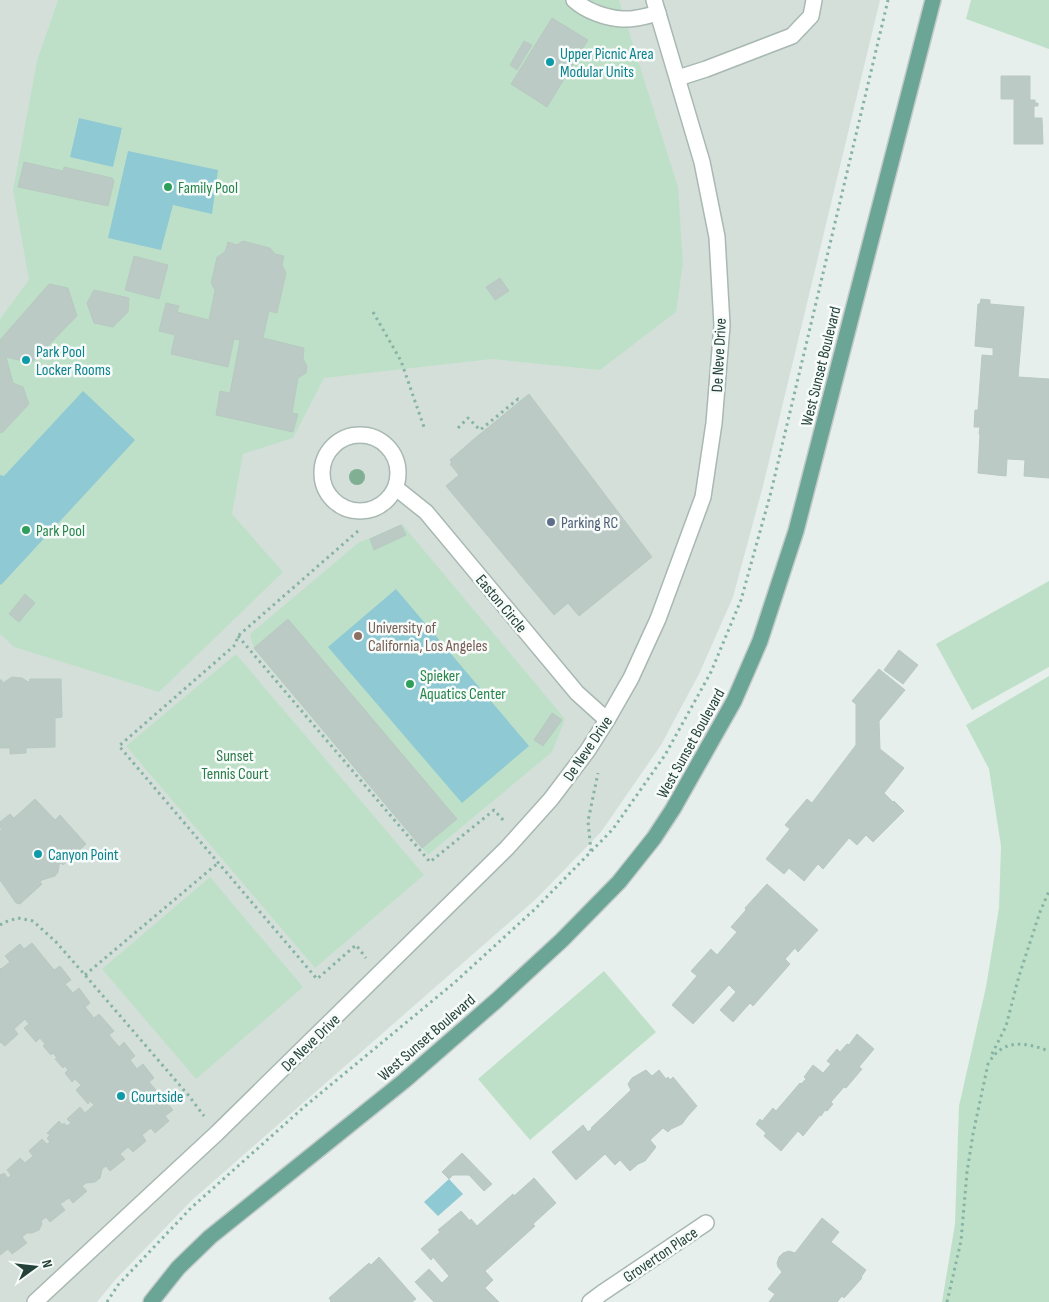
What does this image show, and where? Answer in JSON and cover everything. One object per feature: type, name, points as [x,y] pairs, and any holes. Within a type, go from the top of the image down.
[{"type":"main road","name":"West Sunset Boulevard","points":[[151,1302],[178,1268],[210,1236],[404,1081],[562,940],[619,882],[654,838],[673,810],[734,701],[760,641],[796,531],[933,0]]},
{"type":"street","points":[[574,0],[600,15],[622,19],[638,18],[656,6]]},
{"type":"street","points":[[678,78],[792,36],[811,16],[814,0]]},
{"type":"street","name":"De Neve Drive","points":[[35,1302],[217,1133],[508,848],[551,799],[593,742],[631,678],[658,619],[702,496],[714,423],[722,326],[716,237],[702,162],[656,6]]},
{"type":"street","points":[[360,435],[372,437],[384,443],[393,454],[398,466],[396,488],[389,499],[379,507],[367,512],[354,512],[342,508],[324,490],[321,477],[322,464],[327,452],[336,443],[347,437],[360,435]]},
{"type":"street","name":"Easton Circle","points":[[396,488],[426,512],[577,693],[607,720]]},
{"type":"street","name":"Groverton Place","points":[[590,1302],[706,1223]]},
{"type":"path","points":[[107,1302],[118,1285],[191,1208],[304,1107],[454,983],[535,909],[613,829],[665,755],[711,672],[741,600],[773,482],[888,0]]},
{"type":"path","points":[[373,312],[401,361],[425,430]]},
{"type":"path","points":[[458,428],[468,418],[480,430],[518,399],[521,402]]},
{"type":"path","points":[[358,531],[238,636],[235,645],[119,746],[317,979],[356,945],[366,958]]},
{"type":"path","points":[[238,636],[430,862],[494,810],[504,822]]},
{"type":"path","points":[[591,851],[588,821],[601,758],[593,742]]},
{"type":"path","points":[[85,975],[218,863]]},
{"type":"path","points":[[947,1302],[961,1241],[967,1172],[988,1064],[1006,1026],[1019,976],[1049,891]]},
{"type":"path","points":[[0,925],[18,918],[33,921],[56,942],[189,1096],[217,1133]]},
{"type":"path","points":[[988,1064],[994,1054],[1003,1047],[1012,1044],[1036,1046],[1049,1051]]},
{"type":"shaded area","name":"University of California, Los Angeles","points":[[0,0],[880,0],[763,486],[733,597],[699,674],[661,745],[601,832],[536,899],[192,1200],[115,1280],[97,1302],[0,1302]]},
{"type":"green space","points":[[58,0],[619,0],[678,187],[683,263],[676,312],[600,370],[492,359],[324,378],[293,438],[243,454],[232,514],[283,572],[159,692],[14,647],[0,634],[0,319],[29,280],[13,190],[37,61]]},
{"type":"green space","points":[[971,0],[1049,0],[1049,49],[966,19]]},
{"type":"green space","name":"Spieker Aquatics Center","points":[[402,524],[565,719],[552,752],[428,855],[254,649],[250,634],[358,543]]},
{"type":"green space","points":[[1049,581],[1049,667],[972,710],[936,644]]},
{"type":"green space","name":"Sunset Tennis Court","points":[[236,654],[424,875],[315,968],[126,746]]},
{"type":"green space","points":[[1049,676],[1049,1302],[942,1302],[955,1224],[959,1106],[986,987],[999,908],[1001,846],[989,769],[966,725]]},
{"type":"green space","points":[[210,877],[303,987],[196,1079],[102,969]]},
{"type":"green space","points":[[604,971],[656,1032],[530,1140],[478,1079]]},
{"type":"water","points":[[79,118],[122,128],[113,167],[70,157]]},
{"type":"water","name":"Family Pool","points":[[128,151],[218,170],[212,214],[173,205],[161,250],[108,238]]},
{"type":"water","name":"Park Pool","points":[[83,391],[135,440],[1,585],[0,475],[4,476]]},
{"type":"water","points":[[396,589],[529,746],[462,803],[328,647]]},
{"type":"water","points":[[449,1179],[463,1194],[438,1216],[424,1202]]},
{"type":"building","name":"Upper Picnic Area Modular Units","points":[[552,18],[588,40],[547,107],[511,84]]},
{"type":"building","points":[[524,41],[532,45],[517,70],[510,65]]},
{"type":"building","points":[[1001,76],[1030,76],[1030,100],[1035,100],[1035,103],[1038,103],[1038,106],[1034,106],[1034,118],[1042,118],[1043,144],[1014,144],[1014,99],[1001,99]]},
{"type":"building","points":[[24,162],[63,171],[64,167],[112,178],[114,181],[108,206],[18,187]]},
{"type":"building","points":[[243,241],[270,248],[275,254],[284,256],[282,265],[286,273],[277,313],[269,311],[263,338],[304,348],[303,359],[307,366],[306,373],[298,378],[292,413],[298,414],[293,432],[216,415],[220,391],[230,393],[240,340],[234,339],[228,367],[171,354],[175,335],[159,331],[166,303],[179,306],[177,312],[209,320],[215,290],[211,283],[217,257],[225,252],[228,242],[237,245]]},
{"type":"building","points":[[134,256],[168,265],[159,299],[125,290]]},
{"type":"building","points":[[500,278],[509,291],[495,300],[486,287]]},
{"type":"building","name":"Park Pool Locker Rooms","points":[[49,284],[68,288],[77,316],[31,363],[6,357],[13,383],[23,387],[29,404],[2,433],[0,432],[0,340]]},
{"type":"building","points":[[94,290],[129,298],[128,312],[113,327],[94,323],[87,303]]},
{"type":"building","points":[[981,299],[990,300],[990,304],[1024,307],[1018,377],[1049,379],[1049,478],[1024,476],[1025,460],[1007,459],[1006,476],[978,473],[980,427],[974,427],[975,410],[978,410],[982,355],[993,356],[993,348],[975,346],[978,304],[980,304]]},
{"type":"building","name":"Parking RC","points":[[529,394],[652,557],[579,616],[568,603],[554,615],[446,486],[459,475],[450,464],[452,463],[450,460]]},
{"type":"building","points":[[401,525],[406,535],[374,550],[370,539]]},
{"type":"building","points":[[25,594],[35,603],[19,622],[9,614]]},
{"type":"building","points":[[288,619],[457,819],[422,848],[254,648]]},
{"type":"building","points":[[899,650],[918,665],[903,684],[884,670]]},
{"type":"building","points":[[879,669],[905,690],[879,721],[880,749],[904,768],[884,793],[904,811],[873,842],[866,835],[857,845],[849,838],[823,869],[818,864],[804,881],[789,868],[784,874],[766,859],[790,829],[785,825],[807,799],[812,803],[856,745],[856,704],[852,701]]},
{"type":"building","points":[[12,677],[22,678],[28,682],[30,679],[61,679],[62,717],[55,718],[55,747],[26,748],[26,753],[10,754],[10,748],[0,748],[0,680],[3,683]]},
{"type":"building","points":[[552,713],[562,720],[543,746],[534,740]]},
{"type":"building","name":"Canyon Point","points":[[35,799],[55,820],[60,815],[86,844],[63,865],[61,863],[59,865],[55,876],[42,880],[40,882],[42,884],[20,904],[16,903],[0,880],[0,831],[2,829],[0,828],[0,822],[10,814],[14,818]]},
{"type":"building","points":[[767,884],[818,930],[798,952],[795,948],[785,959],[790,964],[753,1006],[750,1003],[733,1022],[720,1010],[736,992],[729,985],[693,1024],[672,1005],[697,976],[691,971],[711,949],[717,955],[737,932],[731,927]]},
{"type":"building","name":"Courtside","points":[[32,943],[54,970],[60,966],[71,980],[65,984],[73,993],[79,988],[90,1003],[85,1007],[94,1018],[99,1014],[114,1031],[109,1035],[119,1047],[124,1042],[135,1056],[130,1060],[137,1069],[143,1064],[154,1078],[149,1082],[173,1110],[165,1116],[169,1121],[155,1133],[151,1128],[142,1135],[146,1141],[133,1152],[128,1147],[120,1154],[125,1159],[110,1171],[106,1166],[102,1169],[100,1178],[95,1182],[86,1183],[82,1186],[87,1191],[73,1203],[69,1198],[60,1204],[65,1210],[50,1222],[46,1217],[41,1221],[42,1224],[39,1230],[27,1233],[22,1237],[27,1243],[12,1254],[8,1249],[0,1255],[0,1174],[4,1173],[8,1178],[11,1175],[7,1170],[20,1158],[25,1163],[33,1156],[29,1151],[42,1139],[47,1144],[50,1142],[47,1138],[50,1135],[47,1133],[59,1121],[62,1125],[64,1123],[67,1126],[71,1123],[67,1119],[80,1107],[85,1113],[94,1105],[90,1101],[88,1104],[76,1090],[81,1085],[75,1079],[72,1082],[65,1073],[68,1070],[65,1066],[63,1068],[55,1059],[57,1058],[53,1053],[51,1055],[43,1046],[45,1044],[40,1038],[36,1042],[24,1028],[29,1024],[25,1019],[14,1029],[18,1034],[5,1046],[0,1042],[0,968],[10,962],[5,956],[20,944],[24,949]]},
{"type":"building","points":[[857,1034],[874,1049],[859,1067],[862,1069],[846,1088],[844,1087],[831,1102],[833,1104],[820,1115],[803,1136],[798,1131],[781,1151],[764,1136],[766,1133],[756,1124],[760,1119],[762,1121],[773,1108],[776,1111],[800,1083],[806,1079],[804,1077],[813,1065],[823,1073],[831,1064],[827,1061],[837,1049],[840,1052],[847,1044],[849,1045]]},
{"type":"building","points":[[646,1070],[652,1076],[659,1070],[666,1079],[668,1077],[670,1080],[673,1077],[697,1106],[682,1124],[668,1132],[663,1128],[650,1140],[656,1147],[645,1161],[630,1171],[620,1160],[615,1165],[605,1154],[576,1180],[552,1152],[583,1125],[588,1132],[592,1129],[631,1090],[628,1084],[632,1078]]},
{"type":"building","points":[[462,1153],[492,1184],[484,1191],[469,1175],[453,1175],[449,1179],[442,1172]]},
{"type":"building","points":[[534,1178],[556,1203],[533,1224],[535,1226],[485,1271],[493,1280],[485,1288],[499,1302],[434,1302],[415,1282],[429,1269],[442,1283],[449,1276],[433,1257],[431,1260],[421,1249],[440,1232],[438,1230],[461,1211],[477,1226]]},
{"type":"building","points":[[822,1218],[839,1232],[831,1242],[866,1270],[862,1278],[844,1298],[842,1296],[837,1302],[769,1302],[775,1294],[768,1289],[782,1272],[777,1263],[779,1257],[789,1251],[795,1253]]},
{"type":"building","points":[[379,1257],[416,1299],[412,1302],[330,1302],[329,1298],[369,1263],[371,1265]]},
{"type":"place","name":"Upper Picnic Area Modular Units","points":[[550,62]]},
{"type":"place","name":"Family Pool","points":[[168,187]]},
{"type":"place","name":"Park Pool Locker Rooms","points":[[26,360]]},
{"type":"place","name":"Parking RC","points":[[551,522]]},
{"type":"place","name":"Park Pool","points":[[26,530]]},
{"type":"place","name":"University of California, Los Angeles","points":[[358,636]]},
{"type":"place","name":"Spieker Aquatics Center","points":[[410,684]]},
{"type":"place","name":"Canyon Point","points":[[38,854]]},
{"type":"place","name":"Courtside","points":[[121,1096]]}]
